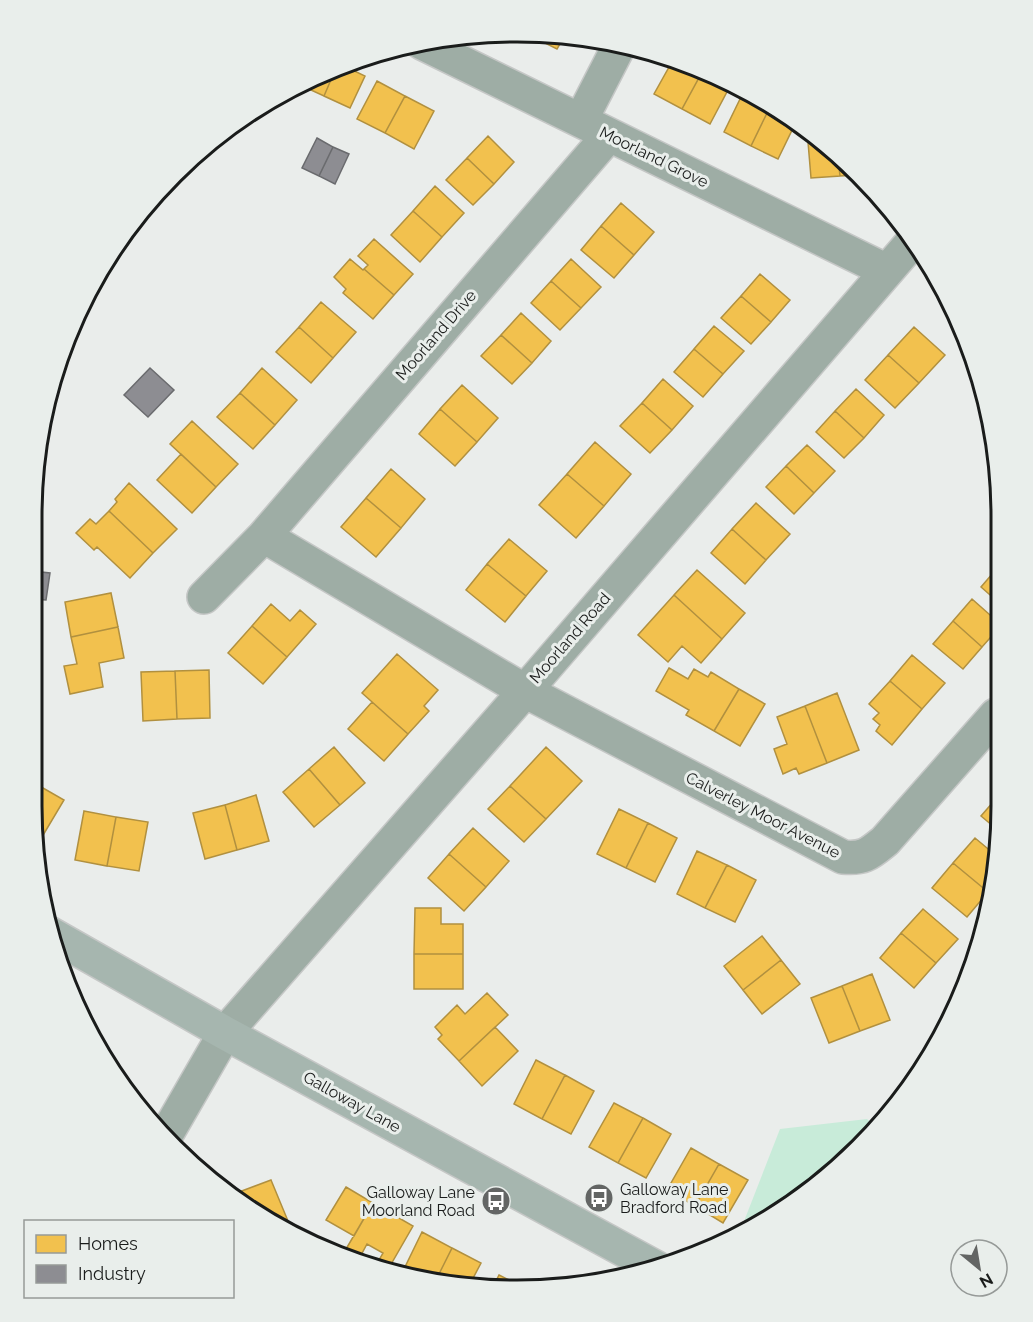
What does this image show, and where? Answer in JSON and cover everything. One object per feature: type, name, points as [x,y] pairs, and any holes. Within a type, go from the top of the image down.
[{"type":"main road","name":"Galloway Lane","points":[[62,940],[225,1033],[646,1262]]},
{"type":"street","name":"Moorland Grove","points":[[435,49],[887,271]]},
{"type":"street","name":"Moorland Drive","points":[[204,597],[264,536],[595,127],[617,53]]},
{"type":"street","name":"Moorland Road","points":[[170,1129],[225,1033],[525,691],[907,248]]},
{"type":"street","points":[[264,536],[525,691]]},
{"type":"street","name":"Calverley Moor Avenue","points":[[525,691],[843,857],[857,858],[872,851],[885,841],[991,721]]},
{"type":"green space","points":[[867,1119],[870,1121],[852,1141],[805,1182],[744,1221],[780,1129]]},
{"type":"building: Homes","points":[[545,43],[560,44],[557,49]]},
{"type":"building: Homes","points":[[669,67],[699,78],[682,109],[654,94]]},
{"type":"building: Homes","points":[[354,71],[365,76],[350,108],[324,96],[331,80]]},
{"type":"building: Homes","points":[[699,78],[727,92],[710,124],[682,109]]},
{"type":"building: Homes","points":[[331,80],[324,96],[310,90]]},
{"type":"building: Homes","points":[[377,81],[405,96],[385,133],[357,119]]},
{"type":"building: Homes","points":[[405,96],[434,111],[414,149],[385,133]]},
{"type":"building: Homes","points":[[740,99],[767,114],[751,146],[724,132]]},
{"type":"building: Homes","points":[[767,114],[792,131],[778,159],[751,146]]},
{"type":"building: Homes","points":[[488,136],[514,162],[494,184],[467,158]]},
{"type":"building: Homes","points":[[808,143],[839,169],[840,176],[811,178]]},
{"type":"building: Homes","points":[[467,158],[494,184],[473,205],[446,180]]},
{"type":"building: Homes","points":[[435,186],[464,213],[442,237],[413,211]]},
{"type":"building: Homes","points":[[621,203],[654,232],[634,255],[601,226]]},
{"type":"building: Homes","points":[[413,211],[442,237],[420,262],[391,235]]},
{"type":"building: Homes","points":[[601,226],[634,255],[614,278],[581,250]]},
{"type":"building: Homes","points":[[374,239],[413,274],[394,295],[364,269],[368,265],[358,256]]},
{"type":"building: Homes","points":[[350,259],[394,295],[373,319],[343,293],[346,289],[334,277]]},
{"type":"building: Homes","points":[[571,259],[601,287],[581,308],[551,281]]},
{"type":"building: Homes","points":[[760,274],[790,300],[771,322],[741,296]]},
{"type":"building: Homes","points":[[551,281],[581,308],[560,330],[531,303]]},
{"type":"building: Homes","points":[[741,296],[771,322],[751,344],[721,318]]},
{"type":"building: Homes","points":[[321,302],[356,332],[333,358],[299,327]]},
{"type":"building: Homes","points":[[521,313],[551,341],[532,363],[501,335]]},
{"type":"building: Homes","points":[[714,326],[744,351],[723,374],[694,349]]},
{"type":"building: Homes","points":[[299,327],[333,358],[311,383],[276,352]]},
{"type":"building: Homes","points":[[914,327],[945,355],[919,383],[888,355]]},
{"type":"building: Homes","points":[[501,335],[532,363],[512,384],[481,356]]},
{"type":"building: Homes","points":[[694,349],[723,374],[703,397],[674,372]]},
{"type":"building: Homes","points":[[888,355],[919,383],[895,408],[865,380]]},
{"type":"building: Homes","points":[[262,368],[297,400],[275,425],[240,393]]},
{"type":"building: Homes","points":[[663,379],[693,406],[672,430],[642,403]]},
{"type":"building: Homes","points":[[462,385],[498,418],[477,442],[440,409]]},
{"type":"building: Homes","points":[[856,389],[884,415],[864,438],[835,411]]},
{"type":"building: Homes","points":[[240,393],[275,425],[253,449],[217,417]]},
{"type":"building: Homes","points":[[642,403],[672,430],[650,453],[620,426]]},
{"type":"building: Homes","points":[[440,409],[477,442],[455,466],[419,434]]},
{"type":"building: Homes","points":[[835,411],[864,438],[844,458],[816,432]]},
{"type":"building: Homes","points":[[192,421],[238,464],[216,487],[170,444]]},
{"type":"building: Homes","points":[[595,442],[631,474],[604,506],[567,474]]},
{"type":"building: Homes","points":[[807,445],[835,471],[814,493],[786,466]]},
{"type":"building: Homes","points":[[181,454],[216,487],[192,513],[157,480]]},
{"type":"building: Homes","points":[[786,466],[814,493],[794,514],[766,487]]},
{"type":"building: Homes","points":[[391,469],[425,499],[401,528],[366,498]]},
{"type":"building: Homes","points":[[567,474],[604,506],[576,538],[539,505]]},
{"type":"building: Homes","points":[[129,483],[177,529],[153,553],[109,511],[117,502],[115,499]]},
{"type":"building: Homes","points":[[366,498],[401,528],[376,557],[341,527]]},
{"type":"building: Homes","points":[[756,503],[790,534],[766,560],[732,529]]},
{"type":"building: Homes","points":[[109,511],[153,553],[130,578],[97,547],[94,550],[76,533],[90,519],[96,524]]},
{"type":"building: Homes","points":[[732,529],[766,560],[745,584],[711,553]]},
{"type":"building: Homes","points":[[509,539],[547,571],[526,596],[487,564]]},
{"type":"building: Homes","points":[[487,564],[526,596],[505,622],[466,590]]},
{"type":"building: Homes","points":[[697,570],[745,613],[722,639],[674,595]]},
{"type":"building: Homes","points":[[991,575],[991,596],[981,587]]},
{"type":"building: Homes","points":[[111,593],[118,627],[71,637],[65,602]]},
{"type":"building: Homes","points":[[674,595],[722,639],[701,663],[682,646],[668,662],[638,635]]},
{"type":"building: Homes","points":[[972,599],[991,616],[991,637],[982,647],[953,621]]},
{"type":"building: Homes","points":[[271,604],[290,621],[300,610],[316,624],[287,657],[252,626]]},
{"type":"building: Homes","points":[[953,621],[982,647],[963,669],[933,644]]},
{"type":"building: Homes","points":[[252,626],[287,657],[263,684],[228,653]]},
{"type":"building: Homes","points":[[118,627],[124,658],[99,663],[103,687],[70,694],[64,666],[77,664],[71,637]]},
{"type":"building: Homes","points":[[397,654],[438,690],[424,706],[429,711],[408,734],[362,693]]},
{"type":"building: Homes","points":[[912,655],[945,683],[922,709],[890,681]]},
{"type":"building: Homes","points":[[669,668],[688,679],[694,669],[708,677],[711,672],[739,689],[714,731],[686,715],[689,710],[656,691]]},
{"type":"building: Homes","points":[[209,670],[210,718],[177,719],[175,671]]},
{"type":"building: Homes","points":[[175,671],[177,719],[143,721],[141,672]]},
{"type":"building: Homes","points":[[890,681],[922,709],[892,745],[876,731],[880,725],[873,719],[879,713],[869,704]]},
{"type":"building: Homes","points":[[739,689],[765,704],[740,746],[714,731]]},
{"type":"building: Homes","points":[[837,693],[859,750],[827,763],[805,706]]},
{"type":"building: Homes","points":[[372,702],[408,734],[384,761],[348,729]]},
{"type":"building: Homes","points":[[805,706],[827,763],[799,774],[796,768],[783,774],[774,749],[787,744],[777,717]]},
{"type":"building: Homes","points":[[334,747],[365,783],[340,805],[309,769]]},
{"type":"building: Homes","points":[[546,747],[582,781],[546,819],[510,786]]},
{"type":"building: Homes","points":[[309,769],[340,805],[314,827],[283,792]]},
{"type":"building: Homes","points":[[510,786],[546,819],[524,842],[488,809]]},
{"type":"building: Homes","points":[[42,787],[64,800],[43,835]]},
{"type":"building: Homes","points":[[256,795],[269,841],[237,850],[225,805]]},
{"type":"building: Homes","points":[[991,804],[990,824],[981,816]]},
{"type":"building: Homes","points":[[225,805],[237,850],[205,859],[193,813]]},
{"type":"building: Homes","points":[[619,809],[648,823],[626,868],[597,854]]},
{"type":"building: Homes","points":[[84,811],[116,817],[107,866],[75,860]]},
{"type":"building: Homes","points":[[116,817],[148,822],[139,871],[107,866]]},
{"type":"building: Homes","points":[[648,823],[677,838],[655,882],[626,868]]},
{"type":"building: Homes","points":[[473,828],[509,861],[486,887],[449,854]]},
{"type":"building: Homes","points":[[975,838],[989,849],[984,888],[953,863]]},
{"type":"building: Homes","points":[[697,851],[727,865],[705,908],[677,894]]},
{"type":"building: Homes","points":[[449,854],[486,887],[464,911],[428,878]]},
{"type":"building: Homes","points":[[953,863],[984,888],[982,900],[967,917],[932,888]]},
{"type":"building: Homes","points":[[727,865],[756,880],[735,922],[705,908]]},
{"type":"building: Homes","points":[[415,908],[441,908],[441,924],[463,924],[463,954],[414,954]]},
{"type":"building: Homes","points":[[923,909],[958,939],[936,963],[901,933]]},
{"type":"building: Homes","points":[[901,933],[936,963],[914,988],[880,958]]},
{"type":"building: Homes","points":[[762,936],[781,960],[743,990],[724,966]]},
{"type":"building: Homes","points":[[414,954],[463,954],[463,989],[414,989]]},
{"type":"building: Homes","points":[[781,960],[800,984],[762,1014],[743,990]]},
{"type":"building: Homes","points":[[872,974],[890,1020],[860,1031],[842,986]]},
{"type":"building: Homes","points":[[842,986],[860,1031],[829,1043],[811,998]]},
{"type":"building: Homes","points":[[487,993],[508,1015],[459,1061],[438,1039],[442,1035],[435,1027],[457,1005],[465,1014]]},
{"type":"building: Homes","points":[[495,1027],[518,1051],[482,1086],[459,1061]]},
{"type":"building: Homes","points":[[536,1060],[565,1075],[542,1119],[514,1104]]},
{"type":"building: Homes","points":[[565,1075],[594,1091],[571,1134],[542,1119]]},
{"type":"building: Homes","points":[[614,1103],[643,1118],[618,1163],[589,1147]]},
{"type":"building: Homes","points":[[643,1118],[671,1134],[646,1178],[618,1163]]},
{"type":"building: Homes","points":[[691,1148],[719,1164],[695,1206],[667,1190]]},
{"type":"building: Homes","points":[[719,1164],[748,1180],[723,1223],[695,1206]]},
{"type":"building: Homes","points":[[271,1180],[288,1221],[253,1200],[241,1191]]},
{"type":"building: Homes","points":[[346,1187],[373,1203],[354,1236],[326,1220]]},
{"type":"building: Homes","points":[[373,1203],[413,1226],[392,1263],[379,1260],[383,1253],[367,1244],[362,1254],[346,1248]]},
{"type":"building: Homes","points":[[422,1232],[452,1248],[439,1273],[405,1267]]},
{"type":"building: Homes","points":[[452,1248],[481,1263],[473,1278],[439,1273]]},
{"type":"building: Homes","points":[[499,1275],[509,1280],[497,1279]]},
{"type":"building: Industry","points":[[317,138],[333,147],[319,176],[302,168]]},
{"type":"building: Industry","points":[[333,147],[349,154],[335,184],[319,176]]},
{"type":"building: Industry","points":[[150,368],[174,390],[148,417],[124,395]]},
{"type":"building: Industry","points":[[42,572],[50,573],[46,600],[42,600]]},
{"type":"place","name":"Galloway Lane Bradford Road","points":[[599,1198]]},
{"type":"place","name":"Galloway Lane Moorland Road","points":[[496,1201]]}]
